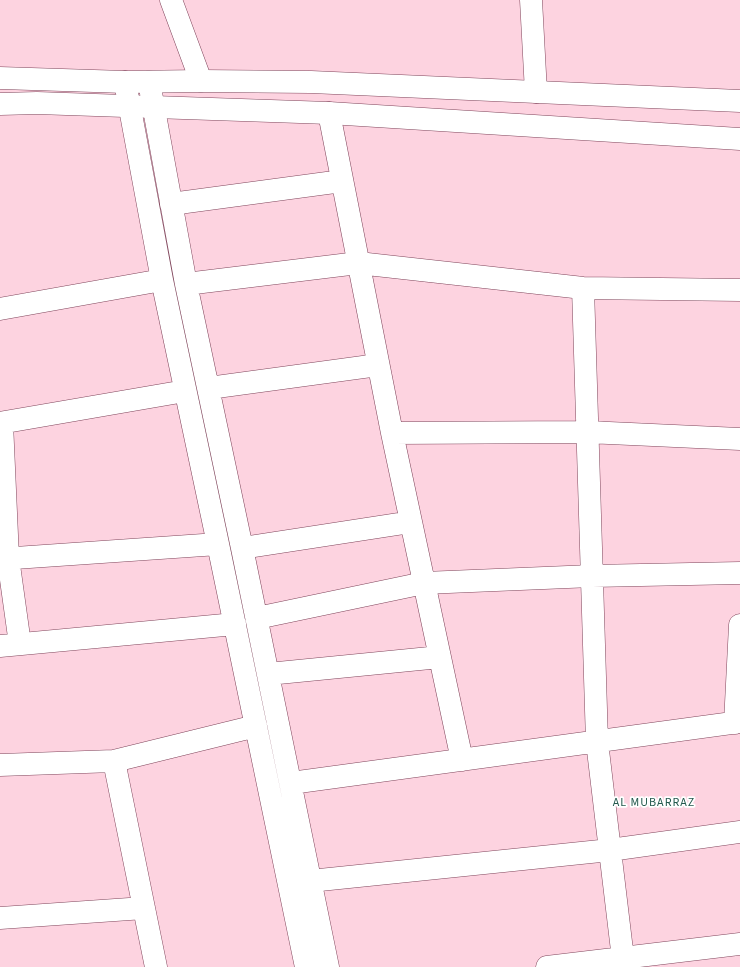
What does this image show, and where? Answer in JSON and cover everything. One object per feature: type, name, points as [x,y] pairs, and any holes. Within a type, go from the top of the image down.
[{"type":"street","points":[[170,0],[202,81]]},
{"type":"street","points":[[531,0],[536,92]]},
{"type":"street","points":[[0,78],[125,82],[311,82],[740,100]]},
{"type":"street","points":[[125,82],[162,280],[306,967]]},
{"type":"street","points":[[149,82],[186,284],[257,618],[328,967]]},
{"type":"street","points":[[0,104],[37,103],[329,113],[740,139]]},
{"type":"street","points":[[329,113],[378,365],[462,760]]},
{"type":"street","points":[[171,204],[342,181]]},
{"type":"street","points":[[186,284],[358,263],[583,288],[740,290]]},
{"type":"street","points":[[0,309],[162,280]]},
{"type":"street","points":[[583,288],[597,742],[624,963]]},
{"type":"street","points":[[209,388],[378,365]]},
{"type":"street","points":[[185,391],[1,423],[4,558],[10,645],[235,624]]},
{"type":"street","points":[[392,433],[587,432],[740,439]]},
{"type":"street","points":[[242,548],[411,522]]},
{"type":"street","points":[[4,558],[218,544]]},
{"type":"street","points":[[257,618],[424,583],[592,576],[740,573]]},
{"type":"street","points":[[291,784],[738,723],[740,625]]},
{"type":"street","points":[[268,674],[440,657]]},
{"type":"street","points":[[0,765],[114,761],[256,726]]},
{"type":"street","points":[[114,761],[156,967]]},
{"type":"street","points":[[310,881],[610,850],[740,832]]},
{"type":"street","points":[[0,918],[144,908]]},
{"type":"street","points":[[547,967],[624,963],[740,944]]},
{"type":"district","name":"AL MUBARRAZ","points":[[654,803]]}]
